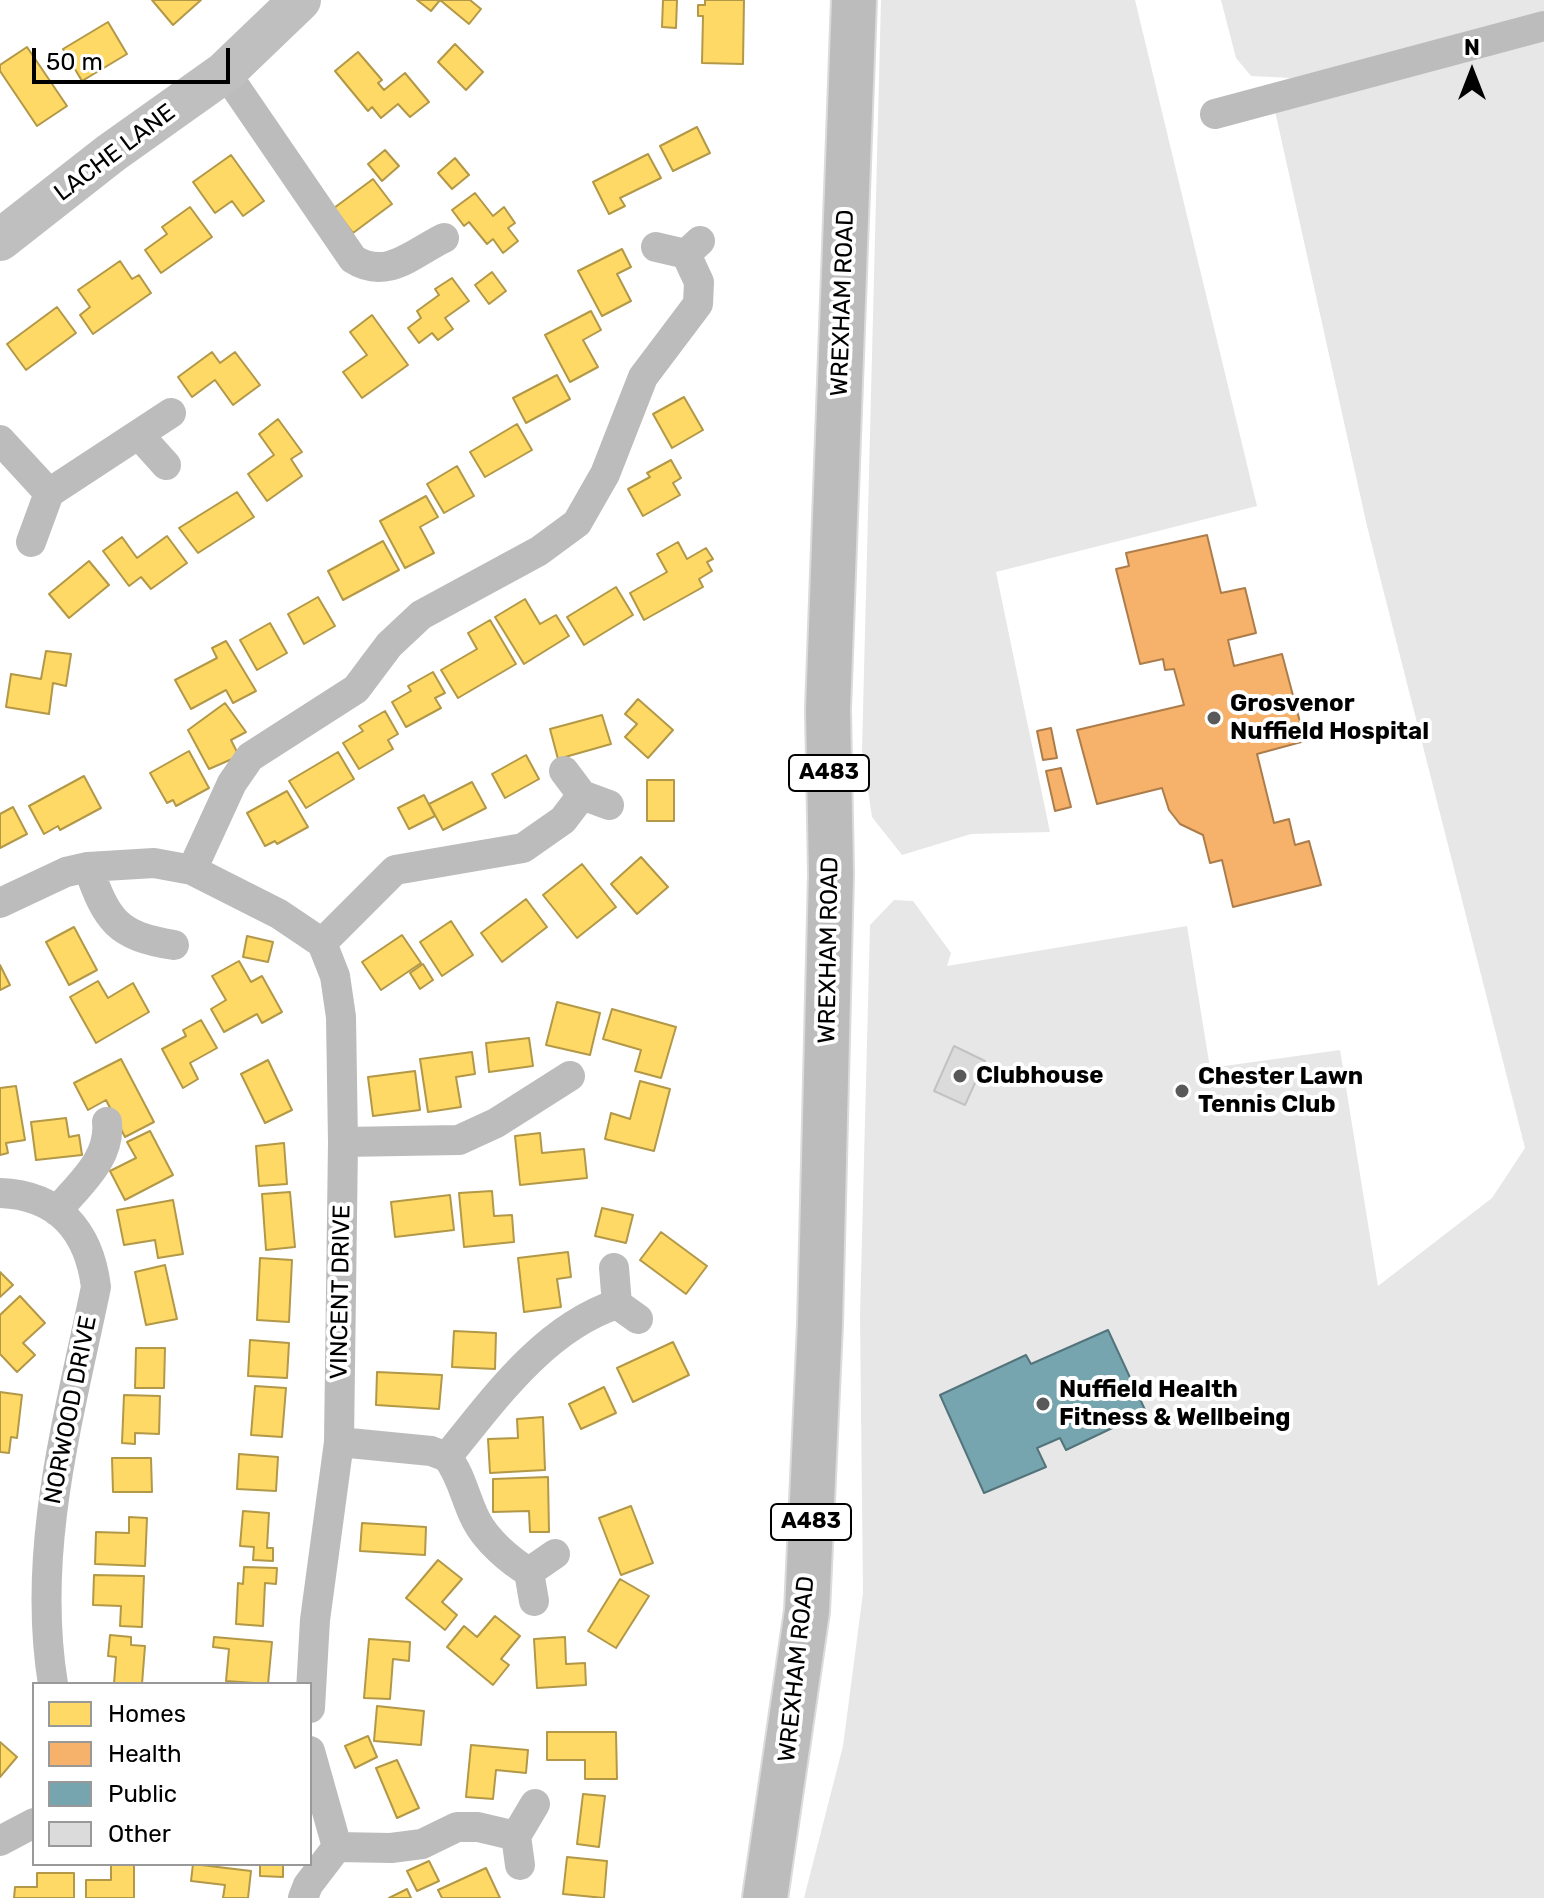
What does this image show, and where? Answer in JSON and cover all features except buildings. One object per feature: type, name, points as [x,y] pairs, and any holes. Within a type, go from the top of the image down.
[{"type":"highway","name":"WREXHAM ROAD","points":[[765,1898],[807,1611],[820,1340],[831,874],[828,709],[854,0]]},
{"type":"street","name":"LACHE LANE","points":[[0,240],[111,153],[225,72],[300,0]]},
{"type":"street","points":[[1215,114],[1544,26]]},
{"type":"street","points":[[225,72],[353,259],[366,267],[389,269],[444,238]]},
{"type":"street","points":[[192,870],[232,783],[250,757],[356,689],[389,645],[421,615],[539,551],[577,523],[605,474],[643,377],[698,304],[699,282],[694,247],[656,247]]},
{"type":"street","points":[[31,542],[49,493],[171,413]]},
{"type":"street","points":[[139,435],[166,465]]},
{"type":"street","points":[[0,440],[49,493]]},
{"type":"street","points":[[0,903],[66,872],[88,867],[154,863],[192,870],[279,914],[322,943],[395,870],[523,848],[596,800],[564,771]]},
{"type":"street","points":[[88,867],[97,893],[120,929],[140,940],[174,945]]},
{"type":"street","name":"VINCENT DRIVE","points":[[311,1682],[315,1620],[339,1442],[343,1142],[341,1017],[335,976],[322,943]]},
{"type":"street","points":[[343,1142],[459,1140],[496,1123],[570,1076]]},
{"type":"street","points":[[57,1211],[101,1158],[109,1139],[107,1122]]},
{"type":"street","name":"NORWOOD DRIVE","points":[[0,1193],[23,1194],[57,1211],[82,1235],[92,1257],[96,1287],[52,1495],[46,1611],[53,1682]]},
{"type":"street","points":[[447,1457],[526,1365],[587,1314],[627,1311],[614,1268]]},
{"type":"street","points":[[339,1442],[431,1451],[447,1457],[457,1469],[477,1522],[532,1586],[555,1554]]},
{"type":"street","points":[[312,1758],[337,1847]]},
{"type":"street","points":[[337,1847],[391,1848],[422,1844],[457,1827],[478,1827],[518,1851],[535,1804]]},
{"type":"street","points":[[0,1841],[32,1824]]},
{"type":"street","points":[[303,1898],[308,1885],[337,1847]]},
{"type":"shaded area","points":[[881,0],[1135,0],[1257,506],[996,572],[1050,832],[971,834],[902,855],[872,817],[862,750]]},
{"type":"shaded area","points":[[1221,0],[1544,0],[1544,14],[1292,78],[1251,76],[1236,58]]},
{"type":"shaded area","points":[[1544,34],[1544,1898],[804,1898],[843,1746],[863,1593],[860,1316],[870,925],[894,900],[913,901],[951,953],[947,966],[1187,926],[1210,1068],[1340,1050],[1378,1286],[1492,1198],[1525,1148],[1367,526],[1275,111]]},
{"type":"place","name":"Grosvenor Nuffield Hospital","points":[[1214,718]]},
{"type":"place","name":"Clubhouse","points":[[960,1076]]},
{"type":"place","name":"Chester Lawn Tennis Club","points":[[1182,1091]]},
{"type":"place","name":"Nuffield Health Fitness & Wellbeing","points":[[1043,1404]]}]
